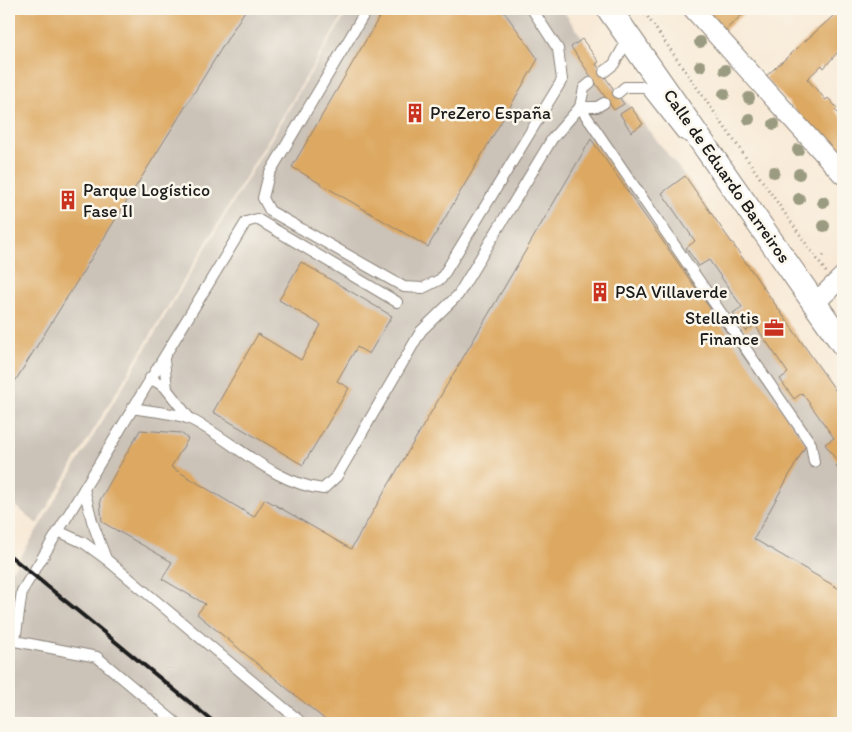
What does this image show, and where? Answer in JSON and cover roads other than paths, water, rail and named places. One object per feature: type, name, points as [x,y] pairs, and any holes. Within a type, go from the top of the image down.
[{"type":"street","name":"Calle de Eduardo Barreiros","points":[[609,9],[630,36],[843,344]]},
{"type":"street","points":[[693,9],[843,174]]},
{"type":"street","points":[[815,303],[839,280]]},
{"type":"lane","points":[[368,9],[269,174],[263,198],[270,211],[379,273],[404,287],[423,288],[441,279],[562,80],[558,49],[532,9]]},
{"type":"lane","points":[[604,72],[614,64],[630,36]]},
{"type":"lane","points":[[150,378],[167,389],[190,419],[223,441],[302,486],[322,489],[337,476],[421,331],[458,295],[552,139],[580,107],[584,88],[590,83]]},
{"type":"lane","points":[[618,93],[625,87],[645,87],[682,134],[705,144]]},
{"type":"lane","points":[[580,107],[597,107],[604,103]]},
{"type":"lane","points":[[580,107],[811,444],[814,462]]},
{"type":"lane","points":[[176,723],[97,657],[12,638],[22,591],[150,378],[164,360],[246,222],[257,219],[397,302]]},
{"type":"lane","points":[[164,360],[167,389]]},
{"type":"lane","points":[[132,408],[190,419]]},
{"type":"lane","points":[[84,489],[92,521],[106,559]]},
{"type":"lane","points":[[58,531],[84,543],[106,559],[302,723]]},
{"type":"railway","points":[[9,555],[215,723]]},
{"type":"place","name":"PreZero España","points":[[415,113]]},
{"type":"place","name":"Parque Logístico Fase II","points":[[68,200]]},
{"type":"place","name":"PSA Villaverde","points":[[600,292]]},
{"type":"place","name":"Stellantis Finance","points":[[774,328]]}]
